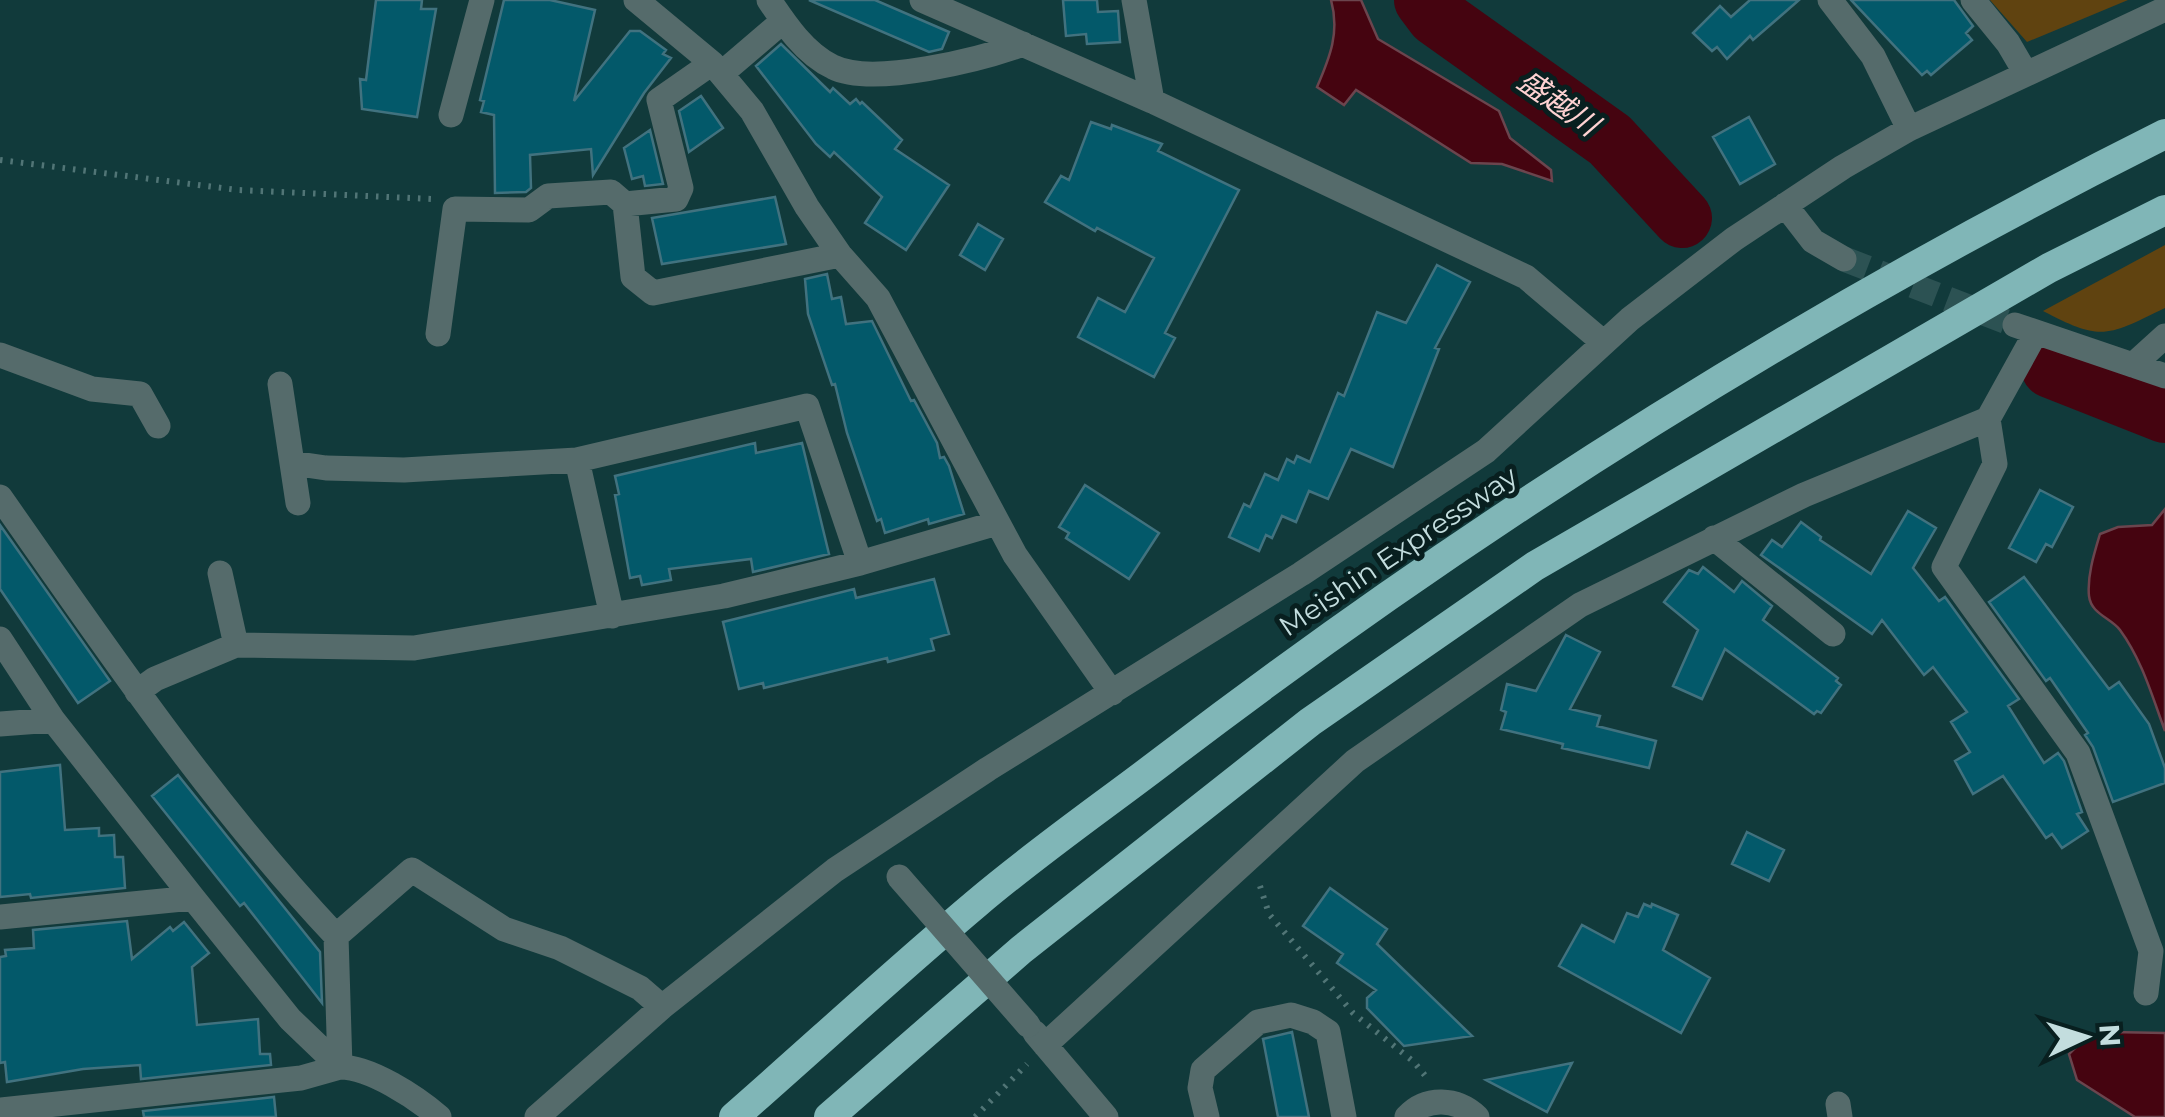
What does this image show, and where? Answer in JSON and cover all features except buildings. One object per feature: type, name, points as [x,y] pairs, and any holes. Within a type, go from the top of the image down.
[{"type":"highway","name":"Meishin Expressway","points":[[734,1117],[979,901],[1277,674],[1500,518],[1738,368],[2024,205],[2165,134]]},
{"type":"highway","points":[[829,1117],[1021,950],[1310,722],[1518,577],[2048,268],[2165,210]]},
{"type":"street","points":[[451,115],[482,0]]},
{"type":"street","points":[[636,0],[716,68],[752,111],[807,208],[840,255],[878,298],[997,523],[1112,693]]},
{"type":"street","points":[[922,0],[977,12],[1024,44],[1526,277],[1604,343]]},
{"type":"street","points":[[1134,0],[1152,101]]},
{"type":"street","points":[[1830,0],[1873,56],[1909,129]]},
{"type":"street","points":[[1973,0],[2008,43],[2025,72]]},
{"type":"street","points":[[537,1117],[662,1007],[835,870],[988,768],[1301,574],[1486,451],[1630,319],[1734,239],[1909,129],[2165,9]]},
{"type":"street","points":[[625,204],[676,200],[681,188],[659,100],[716,68],[776,11],[806,47],[834,68],[875,74],[956,64],[1024,44]]},
{"type":"street","points":[[438,334],[455,210],[529,210],[548,196],[611,192],[625,204],[632,277],[653,293],[840,255]]},
{"type":"street","points":[[1785,205],[1814,241],[1844,258]]},
{"type":"street","points":[[2146,993],[2151,951],[2078,752],[1944,567],[1995,464],[1988,419],[2025,330],[2165,376]]},
{"type":"street","points":[[2133,365],[2165,336]]},
{"type":"street","points":[[0,355],[92,389],[140,394],[158,426]]},
{"type":"street","points":[[280,384],[298,502]]},
{"type":"street","points":[[292,463],[404,470],[576,460],[806,406],[860,563]]},
{"type":"street","points":[[1045,1045],[1355,762],[1580,605],[1804,496],[1988,419]]},
{"type":"street","points":[[576,460],[612,616]]},
{"type":"street","points":[[0,497],[137,692],[280,876],[336,936],[340,1067]]},
{"type":"street","points":[[137,692],[155,679],[236,644],[414,648],[724,596],[860,563],[997,523]]},
{"type":"street","points":[[1714,538],[1833,634]]},
{"type":"street","points":[[220,573],[236,644]]},
{"type":"street","points":[[0,640],[53,720],[290,1019],[340,1067]]},
{"type":"street","points":[[0,724],[53,720]]},
{"type":"street","points":[[872,846],[1106,1117]]},
{"type":"street","points":[[336,936],[412,870],[504,929],[560,948],[640,988],[662,1007]]},
{"type":"street","points":[[0,917],[194,898]]},
{"type":"street","points":[[1207,1117],[1200,1088],[1203,1070],[1258,1022],[1291,1014],[1328,1032],[1344,1117]]},
{"type":"street","points":[[0,1110],[75,1110],[356,1067],[411,1095],[440,1117]]},
{"type":"street","points":[[1407,1117],[1422,1104],[1446,1102],[1466,1106],[1478,1117]]},
{"type":"path","points":[[0,160],[238,190],[432,199],[455,210]]},
{"type":"path","points":[[1251,856],[1269,914],[1353,1013],[1414,1062],[1446,1102]]},
{"type":"path","points":[[975,1117],[1045,1045]]},
{"type":"shaded area","points":[[1331,0],[1361,0],[1378,39],[1499,111],[1510,138],[1551,170],[1552,181],[1502,164],[1471,163],[1356,90],[1344,105],[1317,87],[1334,34]]},
{"type":"shaded area","points":[[1990,0],[2128,0],[2027,42]]},
{"type":"shaded area","points":[[2165,245],[2165,308],[2130,325],[2104,332],[2079,328],[2043,311]]},
{"type":"shaded area","points":[[2165,509],[2165,731],[2134,654],[2120,630],[2093,607],[2089,588],[2100,534],[2118,527],[2152,525]]},
{"type":"shaded area","points":[[2111,1032],[2165,1033],[2165,1117],[2135,1117],[2077,1080],[2069,1054],[2086,1037]]},
{"type":"waterway","name":"盛越川","points":[[1424,0],[1436,16],[1610,140],[1682,218]]},
{"type":"waterway","name":"盛越川","points":[[2051,368],[2165,413]]},
{"type":"tunnel","points":[[1844,259],[2015,325]]}]
